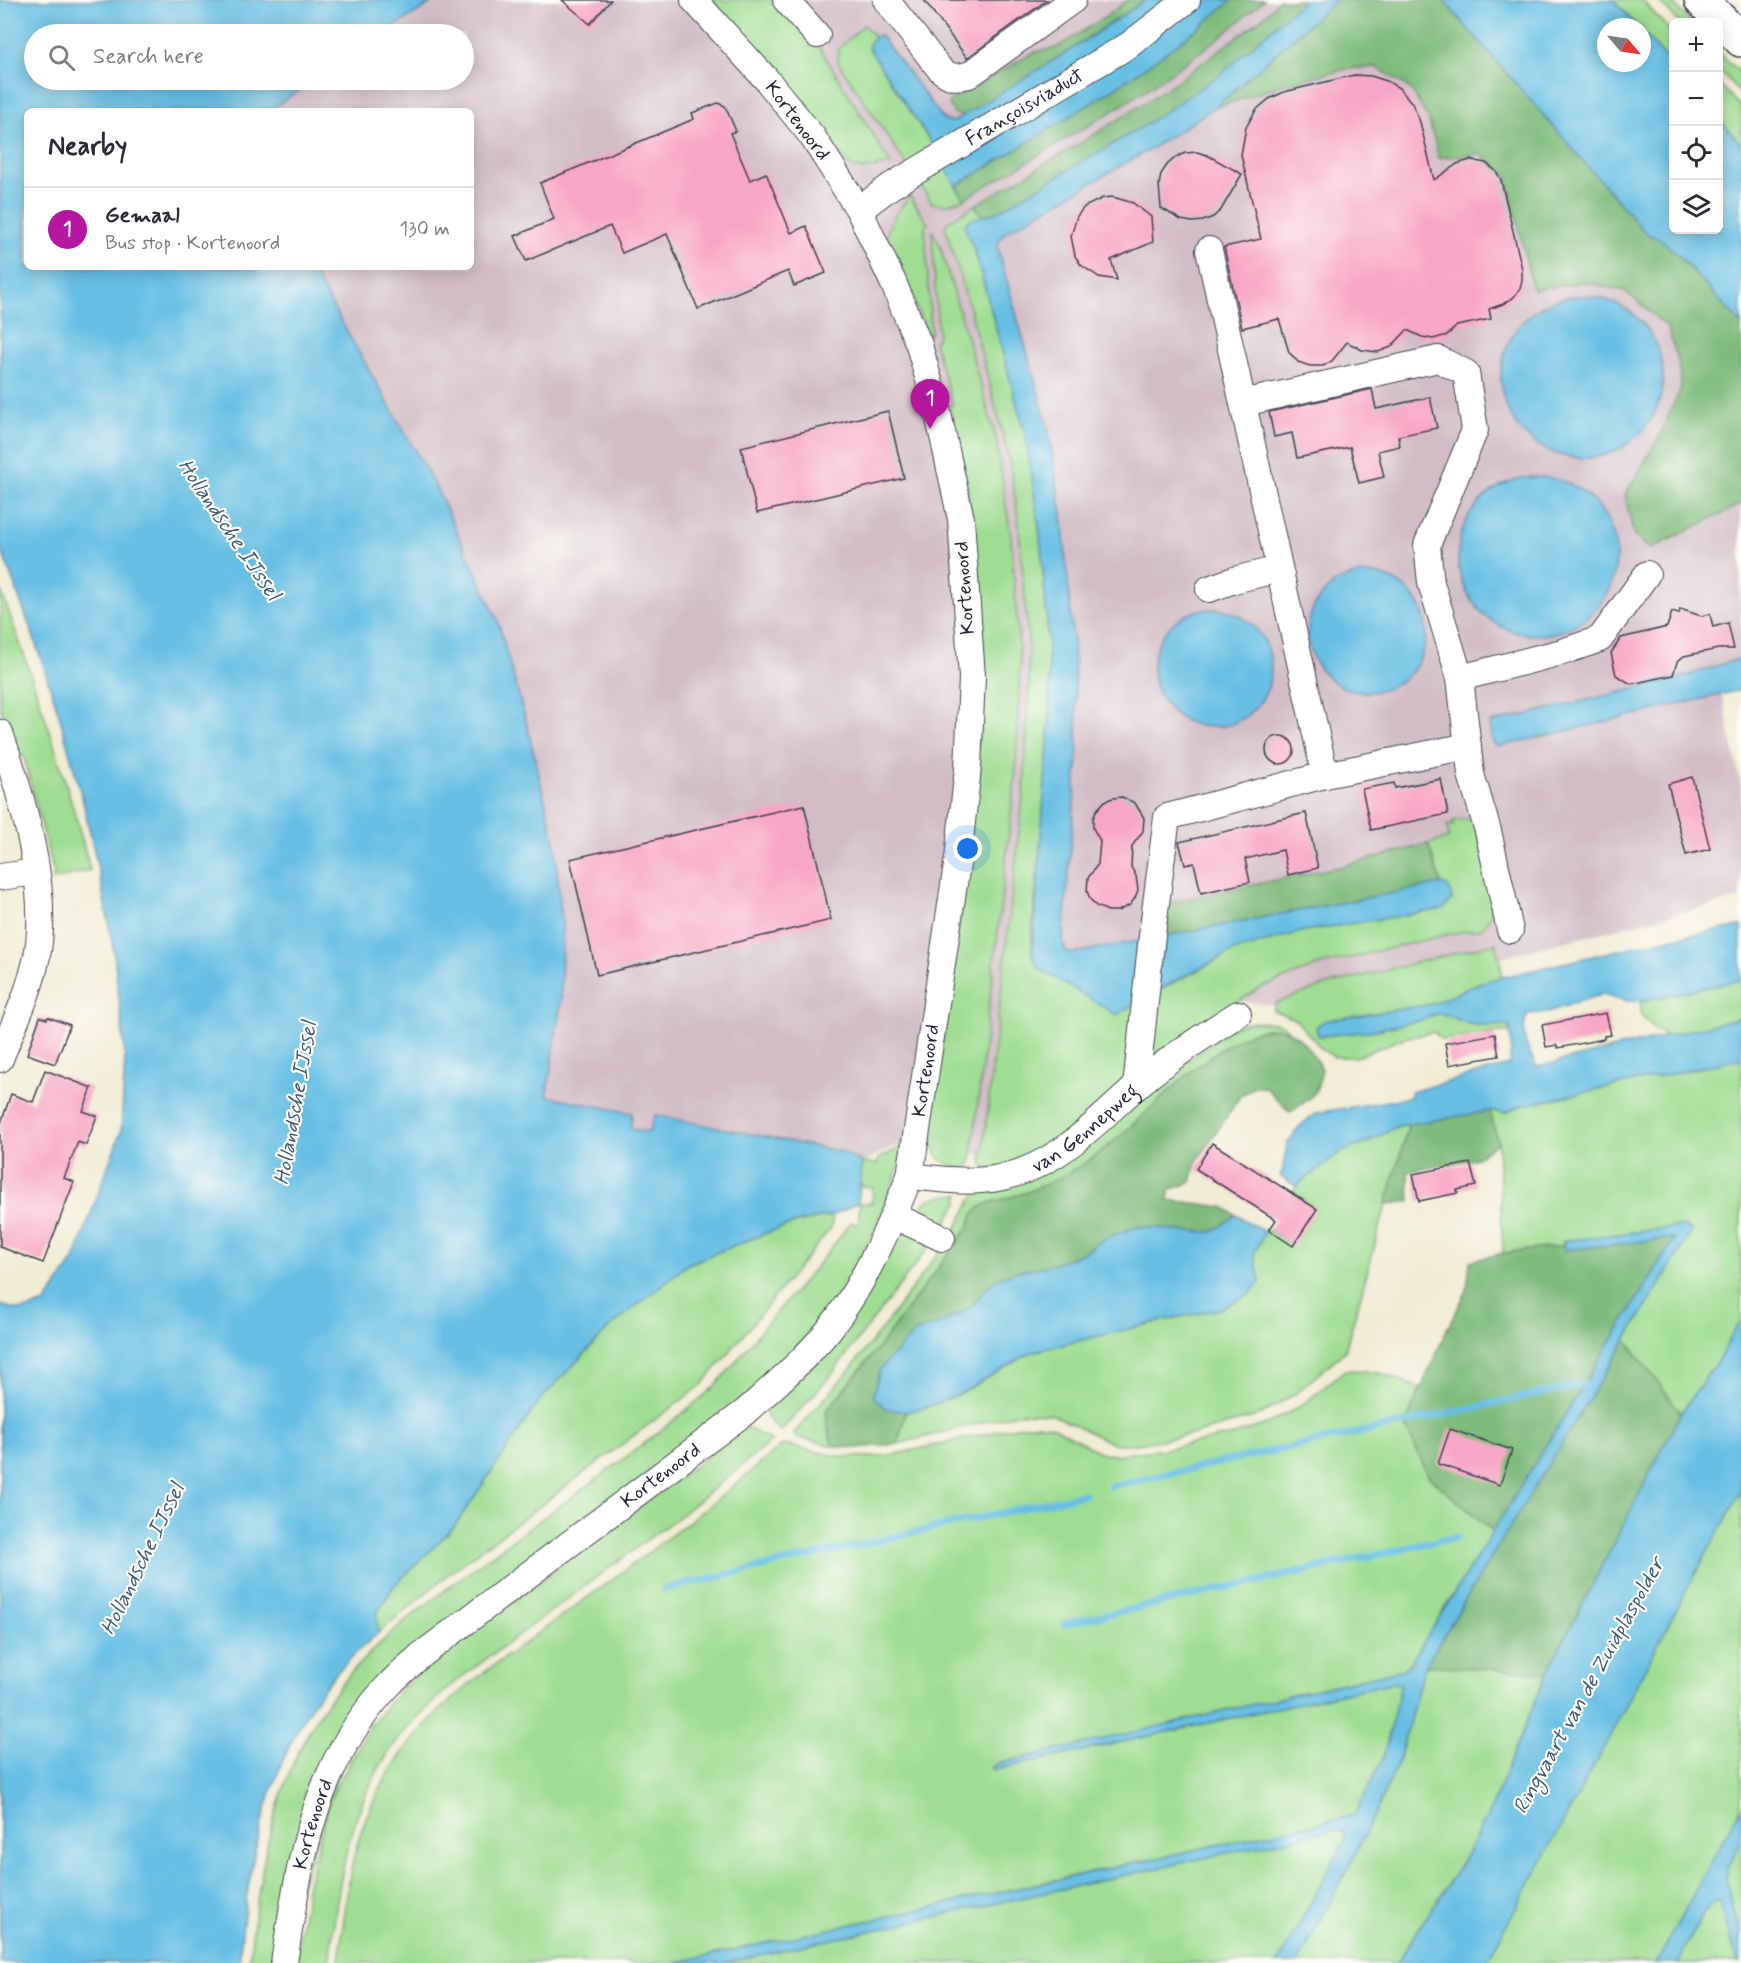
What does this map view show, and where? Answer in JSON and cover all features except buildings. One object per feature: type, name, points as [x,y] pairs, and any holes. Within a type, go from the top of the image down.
[{"type":"main road","points":[[1678,0],[1696,18]]},
{"type":"main road","points":[[1701,0],[1741,40]]},
{"type":"main road","points":[[1723,45],[1741,63]]},
{"type":"street","name":"Kortenoord","points":[[284,1963],[305,1844],[319,1798],[337,1760],[360,1722],[386,1688],[420,1656],[745,1412],[791,1371],[828,1330],[857,1288],[894,1216],[910,1176],[958,858],[968,768],[972,677],[961,519],[937,409],[919,345],[860,210],[812,136],[766,79],[694,0]]},
{"type":"street","points":[[786,0],[817,35]]},
{"type":"street","points":[[886,0],[946,76],[957,78],[969,75],[1073,0]]},
{"type":"street","name":"Françoisviaduct","points":[[860,210],[891,186],[1129,45],[1187,0]]},
{"type":"street","points":[[1209,250],[1325,775]]},
{"type":"street","points":[[1243,403],[1438,359],[1466,373],[1475,430],[1427,545],[1431,583],[1460,678],[1471,774],[1488,831],[1510,930]]},
{"type":"street","points":[[1209,590],[1234,580],[1279,569]]},
{"type":"street","points":[[1460,678],[1562,652],[1599,639],[1647,574]]},
{"type":"street","points":[[0,733],[19,787],[41,910],[37,956],[0,1059]]},
{"type":"street","points":[[1136,1086],[1167,817],[1325,775],[1468,746]]},
{"type":"street","points":[[0,877],[36,872]]},
{"type":"street","name":"van Gennepweg","points":[[910,1176],[973,1181],[1000,1178],[1046,1161],[1080,1138],[1136,1086],[1184,1048],[1238,1014]]},
{"type":"street","points":[[894,1216],[942,1238]]},
{"type":"shaded area","points":[[436,0],[1453,0],[1669,225],[1669,234],[1678,234],[1741,290],[1741,668],[1718,675],[1741,786],[1741,898],[1297,1008],[1218,998],[989,1156],[906,1141],[862,1162],[842,1152],[655,1115],[649,1132],[631,1129],[631,1113],[547,1096],[561,1002],[562,925],[555,842],[527,725],[497,618],[436,487],[312,270],[474,270],[474,108],[273,108],[300,90],[474,90],[474,24],[399,24]]},
{"type":"green space","points":[[711,0],[772,0],[821,50],[891,164],[862,170],[849,165],[776,70]]},
{"type":"green space","points":[[1127,0],[1146,0],[963,117],[954,113],[948,102],[1034,52],[1056,48],[1107,16]]},
{"type":"green space","points":[[1232,0],[1264,0],[1230,29],[1157,82],[964,199],[956,186],[1133,76],[1200,27]]},
{"type":"green space","points":[[1279,0],[1304,0],[1221,74],[1142,127],[995,214],[983,217],[975,205],[1100,131],[1190,72],[1251,27]]},
{"type":"green space","points":[[1336,0],[1443,0],[1646,233],[1663,241],[1680,257],[1741,324],[1741,504],[1650,549],[1634,536],[1625,495],[1657,441],[1681,388],[1678,360],[1667,327],[1625,291],[1585,282],[1533,290],[1507,176],[1480,154],[1439,158],[1429,120],[1410,88],[1376,67],[1346,69],[1289,83],[1214,108]]},
{"type":"green space","points":[[1613,0],[1642,0],[1669,30],[1669,61],[1651,41],[1651,18],[1630,18]]},
{"type":"green space","points":[[1658,0],[1669,0],[1687,18],[1674,18]]},
{"type":"green space","points":[[864,25],[874,37],[868,47],[932,144],[964,199],[945,205],[932,203],[838,62],[838,49]]},
{"type":"green space","points":[[1723,57],[1741,74],[1741,95],[1723,74]]},
{"type":"green space","points":[[1723,88],[1741,107],[1741,145],[1723,123]]},
{"type":"green space","points":[[910,196],[928,224],[925,227],[931,332],[928,336],[887,235],[893,219]]},
{"type":"green space","points":[[975,205],[983,217],[971,219],[964,225],[975,252],[1025,433],[1040,535],[1047,619],[1050,716],[1044,809],[1032,930],[1032,954],[1138,1003],[1124,1079],[1113,1096],[1040,1152],[995,1169],[985,1170],[982,1160],[1024,789],[1029,686],[1028,636],[1018,516],[1009,458],[969,306],[945,228],[947,222]]},
{"type":"green space","points":[[932,231],[939,243],[996,439],[1011,538],[1020,662],[1016,771],[971,1163],[966,1170],[948,1165],[938,1156],[932,1142],[931,1124],[962,901],[984,676],[980,585],[971,512],[958,437],[949,406],[953,405],[934,342],[938,336]]},
{"type":"green space","points":[[0,588],[49,728],[90,870],[53,880],[54,873],[24,758],[14,749],[0,707]]},
{"type":"green space","points":[[1475,818],[1493,902],[1491,915],[1482,929],[1454,933],[1320,965],[1260,988],[1158,1053],[1148,1049],[1154,993],[1234,951],[1304,931],[1444,908],[1449,887],[1441,884],[1428,844],[1449,838],[1447,825],[1453,826],[1453,821]]},
{"type":"green space","points":[[1428,844],[1441,884],[1159,937],[1162,904],[1338,867]]},
{"type":"green space","points":[[1496,943],[1503,977],[1479,983],[1433,1004],[1333,1019],[1320,1036],[1370,1031],[1422,1020],[1436,1014],[1443,1014],[1469,1024],[1510,1025],[1509,1031],[1442,1040],[1434,1032],[1404,1038],[1356,1057],[1334,1057],[1323,1050],[1296,1020],[1273,1010],[1276,1003],[1330,984]]},
{"type":"green space","points":[[1741,980],[1741,1018],[1669,1037],[1656,1030],[1641,1015],[1641,1001]]},
{"type":"green space","points":[[1252,1022],[1279,1023],[1289,1030],[1258,1031],[1226,1047],[1185,1077],[1109,1146],[1088,1161],[1035,1190],[980,1207],[972,1217],[968,1228],[879,1347],[826,1411],[833,1446],[795,1437],[794,1433],[849,1371],[954,1232],[976,1192],[1143,1093],[1232,1027]]},
{"type":"green space","points":[[1276,1028],[1298,1037],[1322,1069],[1316,1091],[1308,1100],[1290,1112],[1265,1087],[1254,1087],[1241,1095],[1196,1162],[1191,1182],[1170,1190],[1168,1200],[1223,1207],[1236,1215],[1213,1232],[1136,1227],[1106,1238],[1083,1253],[1053,1265],[1019,1271],[983,1291],[971,1308],[914,1333],[887,1409],[906,1412],[897,1444],[855,1448],[833,1446],[826,1411],[879,1347],[968,1228],[972,1217],[980,1207],[1043,1186],[1081,1166],[1128,1129],[1205,1060],[1249,1034]]},
{"type":"green space","points":[[1741,1059],[1741,1319],[1720,1357],[1681,1413],[1626,1340],[1692,1231],[1683,1226],[1563,1241],[1563,1246],[1503,1253],[1498,1143],[1490,1111],[1506,1113],[1520,1106]]},
{"type":"green space","points":[[1490,1111],[1498,1143],[1474,1159],[1408,1172],[1410,1201],[1386,1204],[1409,1124]]},
{"type":"green space","points":[[1409,1124],[1345,1351],[1295,1394],[1260,1415],[1194,1434],[1137,1444],[1114,1444],[1051,1414],[1020,1413],[897,1444],[906,1412],[956,1396],[1032,1352],[1220,1309],[1260,1282],[1254,1254],[1265,1232],[1269,1230],[1293,1245],[1316,1209],[1293,1193],[1296,1186],[1341,1151],[1368,1142],[1398,1126]]},
{"type":"green space","points":[[902,1140],[906,1141],[892,1187],[862,1254],[824,1315],[790,1354],[754,1390],[365,1697],[274,1963],[249,1963],[257,1899],[278,1804],[302,1744],[335,1692],[374,1649],[418,1611],[626,1457],[681,1415],[714,1386],[851,1222],[858,1225],[860,1203],[872,1203],[873,1188],[861,1186],[862,1162],[878,1164],[878,1159],[900,1148]]},
{"type":"green space","points":[[960,1194],[958,1203],[941,1231],[918,1215],[929,1200],[940,1196]]},
{"type":"green space","points":[[833,1215],[831,1228],[703,1384],[451,1572],[378,1633],[377,1613],[393,1587],[454,1527],[540,1400],[609,1328],[688,1264],[766,1233],[796,1223]]},
{"type":"green space","points":[[902,1227],[931,1244],[831,1375],[781,1431],[773,1425],[765,1413],[767,1405]]},
{"type":"green space","points":[[1675,1238],[1493,1531],[1429,1477],[1405,1425],[1447,1329],[1467,1290],[1470,1261],[1503,1253],[1563,1246],[1564,1250]]},
{"type":"green space","points":[[1626,1340],[1681,1413],[1547,1673],[1426,1665],[1509,1526]]},
{"type":"green space","points":[[1345,1370],[1384,1374],[1420,1389],[1405,1425],[1429,1477],[1493,1531],[1412,1661],[1404,1669],[998,1764],[991,1768],[996,1770],[1390,1683],[1402,1684],[1383,1758],[1355,1815],[674,1963],[339,1963],[349,1881],[361,1832],[382,1785],[409,1744],[461,1691],[671,1535],[781,1446],[836,1456],[874,1457],[1038,1424],[1052,1426],[1103,1454],[1115,1455],[1165,1449],[1234,1435],[1269,1423],[1301,1406]]},
{"type":"green space","points":[[744,1426],[772,1441],[682,1514],[455,1682],[426,1708],[400,1737],[368,1789],[348,1845],[329,1963],[295,1963],[308,1884],[330,1799],[370,1726],[398,1693],[428,1664],[708,1456]]},
{"type":"green space","points":[[1741,1491],[1741,1807],[1656,1963],[1486,1963],[1594,1766]]},
{"type":"green space","points":[[1426,1665],[1547,1673],[1487,1817],[1463,1861],[1397,1963],[1298,1963],[1374,1816],[1396,1766]]},
{"type":"green space","points":[[1333,1830],[1343,1831],[1345,1840],[1278,1963],[723,1963]]},
{"type":"green space","points":[[1741,1842],[1741,1935],[1725,1879],[1727,1868]]},
{"type":"green space","points":[[1714,1901],[1720,1901],[1738,1963],[1678,1963],[1702,1916]]},
{"type":"water","name":"Hollandsche IJssel","points":[[0,0],[436,0],[399,24],[24,24],[24,90],[300,90],[273,108],[24,108],[24,270],[312,270],[436,487],[497,618],[527,725],[555,842],[562,925],[561,1002],[547,1096],[632,1113],[631,1129],[649,1132],[655,1115],[842,1152],[862,1162],[858,1203],[833,1215],[796,1223],[766,1233],[688,1264],[609,1328],[540,1400],[454,1527],[393,1587],[377,1613],[378,1633],[337,1672],[310,1708],[277,1777],[264,1813],[255,1851],[239,1963],[0,1963],[0,1305],[18,1310],[45,1303],[74,1260],[121,1131],[125,1056],[114,953],[83,801],[58,711],[0,546]]},
{"type":"water","points":[[1146,0],[1232,0],[1200,27],[1133,76],[956,186],[932,144],[868,47],[874,37],[880,35],[944,120],[953,122],[1072,49]]},
{"type":"water","points":[[1304,0],[1336,0],[1214,108],[1152,148],[1004,233],[997,246],[1048,427],[1062,514],[1073,638],[1078,754],[1063,942],[1066,952],[1074,953],[1441,884],[1449,887],[1452,899],[1444,909],[1304,931],[1234,951],[1182,977],[1117,1015],[1038,968],[1032,954],[1050,716],[1047,619],[1040,535],[1025,433],[975,252],[964,225],[971,219],[995,213],[1142,127],[1221,74]]},
{"type":"water","points":[[1443,0],[1613,0],[1630,18],[1597,18],[1597,72],[1651,72],[1651,41],[1669,61],[1669,234],[1723,234],[1723,123],[1741,145],[1741,324],[1680,257],[1663,241],[1646,233]]},
{"type":"water","points":[[1582,296],[1613,302],[1639,320],[1657,346],[1663,377],[1657,408],[1639,434],[1613,452],[1582,458],[1551,452],[1525,434],[1507,408],[1501,377],[1507,346],[1525,320],[1551,302]]},
{"type":"water","points":[[1537,477],[1552,478],[1567,483],[1581,490],[1593,500],[1603,512],[1610,526],[1615,541],[1615,571],[1610,586],[1603,600],[1593,612],[1581,622],[1567,629],[1552,634],[1537,635],[1522,634],[1507,629],[1493,622],[1481,612],[1471,600],[1464,586],[1459,571],[1458,556],[1459,541],[1464,526],[1471,512],[1481,500],[1493,490],[1507,483],[1522,478]]},
{"type":"water","points":[[1367,574],[1390,578],[1409,591],[1422,610],[1426,633],[1422,656],[1409,675],[1390,688],[1367,692],[1344,688],[1325,675],[1312,656],[1308,633],[1312,610],[1325,591],[1344,578]]},
{"type":"water","points":[[1212,609],[1235,613],[1254,626],[1267,645],[1271,668],[1267,691],[1254,710],[1235,723],[1212,727],[1189,723],[1170,710],[1157,691],[1153,668],[1157,645],[1170,626],[1189,613]]},
{"type":"water","points":[[1741,658],[1741,690],[1497,747],[1492,741],[1490,723],[1676,679]]},
{"type":"water","points":[[1741,926],[1741,980],[1641,1001],[1628,1001],[1603,994],[1544,1013],[1528,1014],[1524,1035],[1527,1048],[1537,1067],[1741,1018],[1741,1059],[1520,1106],[1505,1113],[1490,1111],[1398,1126],[1368,1142],[1341,1152],[1296,1186],[1280,1176],[1287,1144],[1299,1127],[1316,1113],[1411,1097],[1410,1092],[1509,1065],[1510,1025],[1469,1024],[1437,1014],[1422,1020],[1370,1031],[1319,1036],[1316,1029],[1324,1021],[1433,1004],[1479,983],[1657,941]]},
{"type":"water","points":[[1236,1215],[1265,1232],[1254,1254],[1260,1282],[1250,1294],[1220,1309],[1032,1352],[956,1396],[924,1408],[906,1412],[887,1409],[873,1397],[880,1369],[914,1333],[971,1308],[983,1291],[998,1278],[1019,1271],[1053,1265],[1083,1253],[1106,1238],[1136,1227],[1213,1232]]},
{"type":"water","points":[[1683,1226],[1692,1231],[1426,1665],[1396,1766],[1374,1816],[1298,1963],[1278,1963],[1345,1840],[1343,1831],[1333,1830],[723,1963],[674,1963],[1355,1815],[1383,1758],[1401,1684],[1390,1683],[995,1770],[991,1768],[997,1764],[1404,1669],[1412,1661],[1675,1238],[1564,1250],[1563,1241]]},
{"type":"water","name":"Ringvaart van de Zuidplaspolder","points":[[1741,1319],[1741,1491],[1486,1963],[1397,1963],[1463,1861],[1487,1817],[1547,1673],[1681,1413],[1720,1357]]},
{"type":"water","points":[[1741,1807],[1741,1842],[1727,1868],[1725,1879],[1741,1935],[1741,1963],[1738,1963],[1719,1901],[1714,1901],[1702,1916],[1678,1963],[1656,1963]]},
{"type":"waterway","points":[[1111,1486],[1584,1384]]},
{"type":"waterway","points":[[664,1589],[1085,1494]]},
{"type":"waterway","points":[[1064,1624],[1456,1537]]},
{"type":"place","name":"Gemaal","points":[[930,429]]}]
